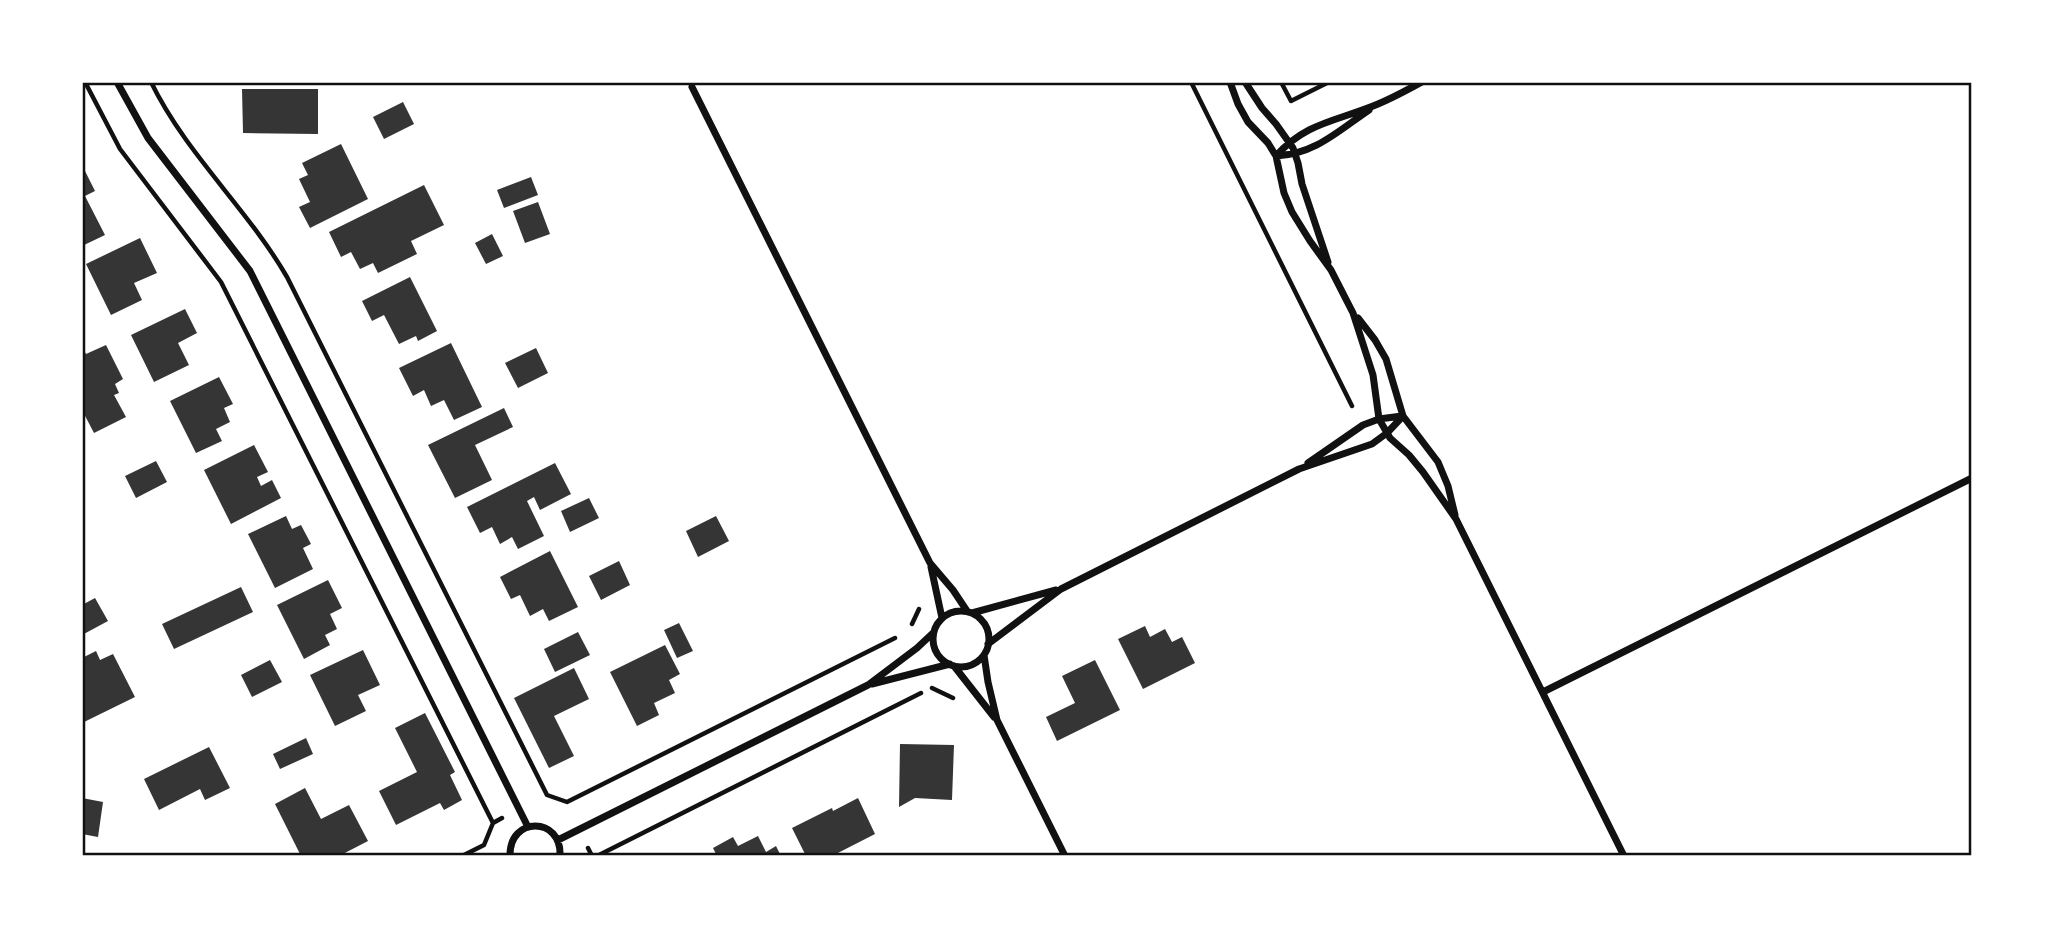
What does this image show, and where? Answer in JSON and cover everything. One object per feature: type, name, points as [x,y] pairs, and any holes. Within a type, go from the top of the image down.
[{"type":"street","points":[[117,82],[148,138],[250,271],[528,827]]},
{"type":"street","points":[[1230,82],[1248,122],[1276,156],[1284,193],[1292,212],[1331,270]]},
{"type":"street","points":[[1245,82],[1289,142],[1295,155],[1301,184],[1331,270],[1353,313],[1373,374],[1379,419],[1387,433],[1423,472],[1456,519],[1624,856]]},
{"type":"street","points":[[1276,156],[1295,155],[1314,148],[1379,104],[1422,82]]},
{"type":"street","points":[[692,87],[930,563],[969,612],[985,625],[988,631],[984,655],[997,720]]},
{"type":"street","points":[[1276,156],[1306,130],[1379,104]]},
{"type":"street","points":[[1353,313],[1387,359],[1403,416],[1438,463],[1448,486],[1456,519]]},
{"type":"street","points":[[1299,469],[1363,425],[1379,419],[1403,416]]},
{"type":"street","points":[[988,643],[1060,589],[1299,469],[1372,444],[1403,416]]},
{"type":"street","points":[[1543,692],[1972,478]]},
{"type":"street","points":[[930,563],[942,618]]},
{"type":"street","points":[[558,840],[868,685],[917,648],[933,633],[942,618],[953,612],[969,612],[1060,589]]},
{"type":"street","points":[[933,633],[936,652],[952,665],[997,720],[1065,856]]},
{"type":"street","points":[[868,685],[952,665],[973,664],[984,655]]},
{"type":"street","points":[[510,856],[511,841],[528,827],[542,827],[554,834],[561,856]]},
{"type":"path","points":[[85,82],[120,149],[221,282],[492,823]]},
{"type":"path","points":[[151,82],[173,124],[264,241],[287,277],[547,796],[567,802],[898,636]]},
{"type":"path","points":[[1191,82],[1352,406]]},
{"type":"path","points":[[1281,82],[1291,101],[1329,82]]},
{"type":"path","points":[[910,630],[919,609]]},
{"type":"path","points":[[588,848],[594,856],[932,688],[954,698]]},
{"type":"path","points":[[567,802],[571,810]]},
{"type":"path","points":[[462,856],[484,845],[492,823],[503,818]]},
{"type":"path","points":[[484,845],[488,854]]},
{"type":"building","points":[[242,89],[318,89],[318,134],[243,133]]},
{"type":"building","points":[[403,102],[414,124],[384,139],[373,117]]},
{"type":"building","points":[[341,144],[368,199],[310,228],[299,207],[310,202],[299,179],[308,175],[302,163]]},
{"type":"building","points":[[82,165],[95,191],[85,196],[105,235],[82,246]]},
{"type":"building","points":[[531,177],[538,195],[504,208],[497,190]]},
{"type":"building","points":[[424,185],[444,225],[411,241],[417,254],[378,273],[373,263],[360,269],[351,252],[341,257],[329,232]]},
{"type":"building","points":[[538,202],[550,234],[525,243],[513,211]]},
{"type":"building","points":[[492,234],[503,256],[486,264],[475,243]]},
{"type":"building","points":[[140,238],[157,273],[134,283],[142,300],[111,315],[86,264]]},
{"type":"building","points":[[410,277],[437,331],[418,341],[416,336],[399,344],[384,315],[372,321],[362,301]]},
{"type":"building","points":[[185,309],[197,333],[178,343],[189,365],[154,382],[131,335]]},
{"type":"building","points":[[451,343],[482,407],[454,420],[444,400],[431,406],[424,390],[413,396],[399,368]]},
{"type":"building","points":[[106,345],[123,379],[115,384],[119,393],[114,395],[126,417],[94,433],[82,410],[82,347],[86,354]]},
{"type":"building","points":[[536,348],[548,373],[518,388],[505,363]]},
{"type":"building","points":[[219,377],[233,404],[224,408],[230,422],[216,429],[222,441],[196,453],[170,401]]},
{"type":"building","points":[[504,408],[513,427],[475,445],[492,480],[455,498],[428,445]]},
{"type":"building","points":[[254,445],[268,472],[257,477],[261,486],[272,480],[281,498],[231,524],[204,470]]},
{"type":"building","points":[[156,461],[167,482],[136,498],[125,476]]},
{"type":"building","points":[[555,463],[571,494],[540,510],[534,497],[527,501],[544,536],[518,549],[512,537],[500,544],[492,527],[480,533],[467,507]]},
{"type":"building","points":[[589,498],[599,518],[570,532],[561,511]]},
{"type":"building","points":[[286,516],[292,529],[301,525],[311,544],[303,548],[313,569],[275,588],[248,534]]},
{"type":"building","points":[[716,516],[729,541],[698,557],[686,531]]},
{"type":"building","points":[[550,551],[578,607],[549,621],[543,609],[530,616],[520,595],[511,599],[500,577]]},
{"type":"building","points":[[619,561],[630,585],[601,600],[589,576]]},
{"type":"building","points":[[328,580],[342,608],[330,614],[337,629],[325,635],[330,645],[304,659],[277,605]]},
{"type":"building","points":[[241,587],[253,612],[174,649],[162,624]]},
{"type":"building","points":[[95,598],[108,621],[82,635],[82,605]]},
{"type":"building","points":[[679,623],[693,651],[677,658],[664,630]]},
{"type":"building","points":[[1145,626],[1150,637],[1165,629],[1172,642],[1182,637],[1195,663],[1143,689],[1118,639]]},
{"type":"building","points":[[578,632],[590,655],[555,672],[544,649]]},
{"type":"building","points":[[665,645],[680,674],[669,680],[675,693],[654,703],[659,715],[637,726],[610,672]]},
{"type":"building","points":[[363,650],[380,685],[358,695],[366,711],[335,726],[310,675]]},
{"type":"building","points":[[96,651],[100,660],[113,654],[135,697],[82,723],[82,658]]},
{"type":"building","points":[[270,660],[282,682],[252,697],[241,675]]},
{"type":"building","points":[[1095,660],[1120,710],[1057,741],[1046,717],[1075,703],[1062,676]]},
{"type":"building","points":[[574,668],[589,699],[554,716],[574,756],[549,768],[514,698]]},
{"type":"building","points":[[425,713],[455,772],[450,775],[462,800],[444,810],[440,803],[396,825],[379,791],[417,772],[395,728]]},
{"type":"building","points":[[306,738],[313,754],[280,769],[273,754]]},
{"type":"building","points":[[900,744],[954,745],[952,800],[915,798],[899,807]]},
{"type":"building","points":[[209,747],[230,788],[205,800],[200,789],[159,810],[144,779]]},
{"type":"building","points":[[305,788],[321,819],[349,805],[368,841],[339,856],[301,856],[275,804]]},
{"type":"building","points":[[82,798],[103,802],[98,837],[82,834]]},
{"type":"building","points":[[858,798],[875,834],[832,856],[806,856],[792,828]]},
{"type":"building","points":[[758,836],[766,852],[776,846],[781,856],[717,856],[713,848],[733,837],[738,846]]}]
